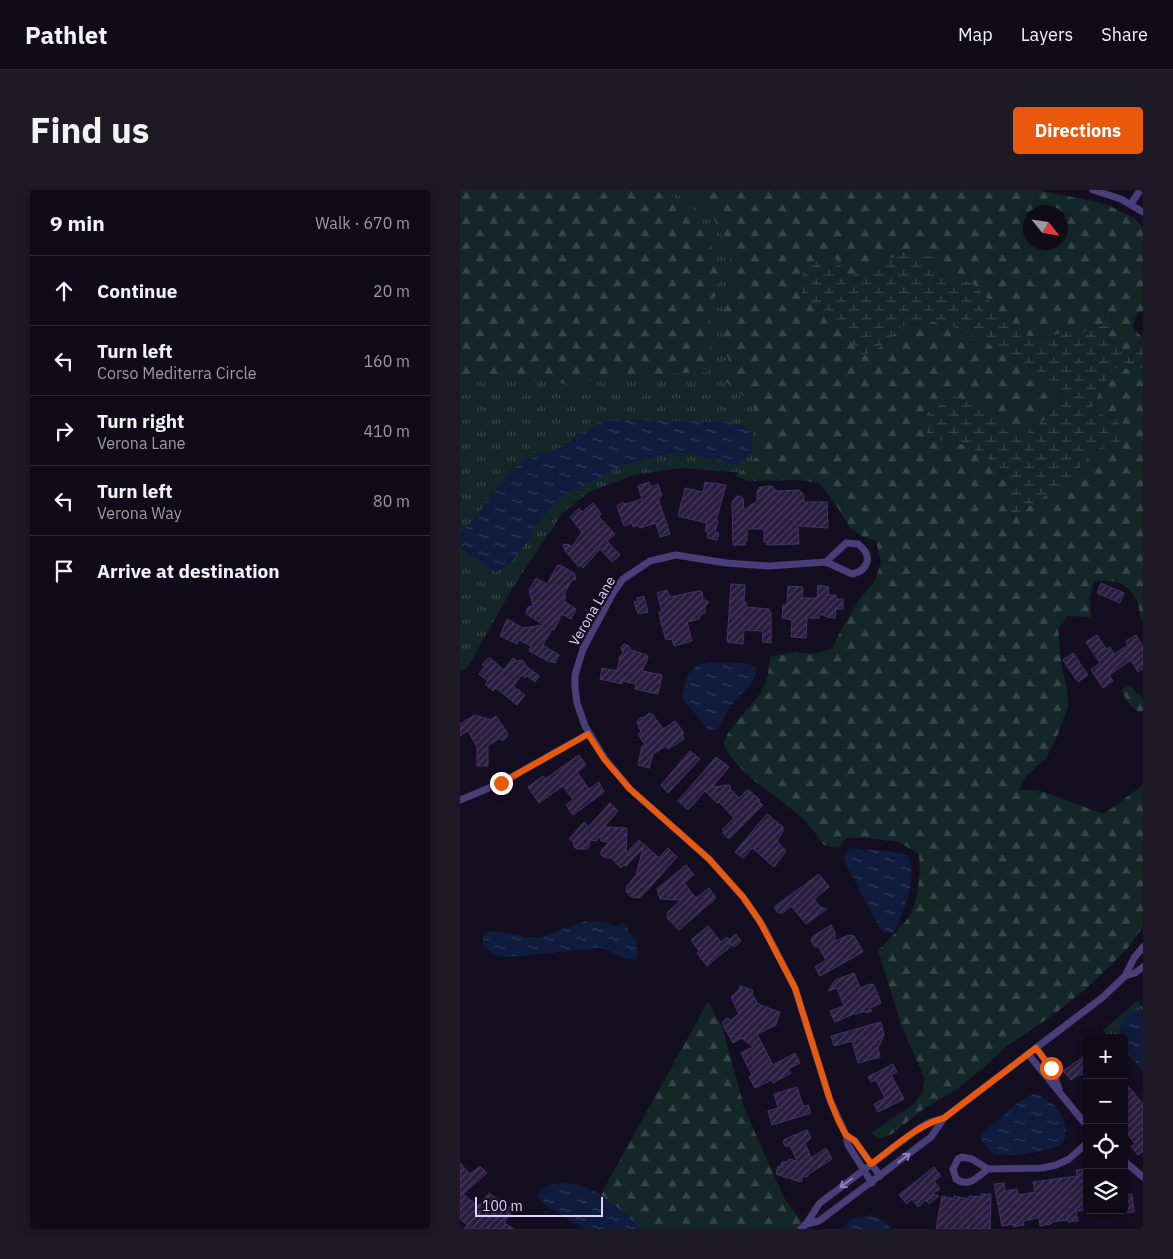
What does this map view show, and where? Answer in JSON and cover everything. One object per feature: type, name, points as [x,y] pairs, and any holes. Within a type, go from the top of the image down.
[{"type":"street","points":[[1093,190],[1111,195],[1142,209]]},
{"type":"street","points":[[1131,204],[1139,192]]},
{"type":"street","name":"Verona Lane","points":[[826,562],[846,544],[858,544],[866,553],[867,561],[865,567],[859,572],[852,574],[826,562],[769,566],[726,563],[676,555],[650,561],[624,579],[613,593],[594,627],[579,660],[576,675],[577,703],[588,734],[604,759],[630,789],[709,859],[743,897],[759,920],[795,988],[830,1100],[846,1135],[848,1145],[872,1183]]},
{"type":"street","points":[[460,800],[508,779],[588,734]]},
{"type":"street","points":[[804,1226],[819,1222],[872,1183],[931,1137],[944,1118],[1103,997],[1125,976],[1134,958],[1143,947]]},
{"type":"street","points":[[1125,976],[1143,967]]},
{"type":"street","points":[[1036,1048],[1051,1068],[1060,1092]]},
{"type":"street","points":[[1028,1054],[1085,1124]]},
{"type":"street","points":[[804,1226],[820,1203],[918,1129],[930,1122],[944,1118]]},
{"type":"street","name":"Verona Lane","points":[[846,1135],[855,1141],[880,1176]]},
{"type":"street","points":[[988,1169],[972,1182],[964,1183],[956,1179],[952,1169],[958,1159],[962,1157],[972,1159],[988,1169],[1050,1166],[1069,1159],[1083,1147]]},
{"type":"street","points":[[1128,1164],[1143,1177]]},
{"type":"green space","points":[[460,190],[711,190],[754,268],[781,437],[757,474],[681,468],[634,475],[589,492],[562,514],[513,587],[468,667],[460,671]]},
{"type":"green space","points":[[460,190],[665,190],[678,201],[691,207],[702,220],[716,259],[719,274],[717,291],[711,305],[706,326],[713,354],[709,372],[601,376],[573,387],[558,382],[497,374],[475,379],[460,379]]},
{"type":"green space","points":[[684,190],[1037,190],[1106,204],[1134,218],[1143,228],[1143,311],[1137,313],[1132,327],[1142,337],[1137,352],[1118,349],[1107,337],[1112,315],[1103,326],[1083,332],[1071,330],[1045,338],[1021,335],[971,282],[941,276],[932,257],[905,251],[877,266],[848,278],[815,309],[842,326],[861,357],[880,347],[902,326],[931,321],[960,329],[1017,358],[1044,376],[1063,394],[1048,417],[1024,436],[1003,431],[927,439],[957,442],[979,452],[999,467],[1011,490],[1011,517],[1070,480],[1094,450],[1121,441],[1119,422],[1091,411],[1114,368],[1143,368],[1143,623],[1137,601],[1129,589],[1119,583],[1094,581],[1090,596],[1091,617],[1068,616],[1058,629],[1068,707],[1046,759],[1026,776],[1019,790],[1038,790],[1104,814],[1143,785],[1143,927],[1126,950],[1088,987],[1057,1012],[1007,1046],[954,1091],[925,1108],[892,1134],[880,1139],[871,1133],[914,1104],[923,1091],[924,1077],[902,1027],[878,951],[910,915],[918,890],[919,854],[899,842],[869,838],[846,838],[838,848],[824,845],[802,818],[747,775],[730,755],[723,743],[730,730],[761,693],[768,675],[770,657],[795,652],[812,654],[832,649],[861,597],[875,581],[881,562],[876,541],[862,536],[850,528],[836,505],[819,483],[797,480],[748,481],[735,476],[753,462],[760,451],[762,445],[761,423],[758,414],[751,404],[725,381],[732,368],[724,348],[721,328],[724,312],[732,294],[732,272],[729,252],[711,212],[695,195]]},
{"type":"green space","points":[[905,251],[932,257],[941,276],[971,282],[1021,335],[1045,338],[1071,330],[1083,332],[1103,326],[1112,313],[1108,337],[1118,349],[1137,352],[1143,337],[1143,368],[1114,368],[1091,410],[1119,422],[1121,441],[1094,450],[1070,480],[1011,517],[1011,490],[999,467],[979,452],[957,442],[926,439],[927,413],[954,397],[983,403],[1003,431],[1024,436],[1048,417],[1063,394],[1044,376],[1017,358],[960,329],[931,321],[902,326],[880,347],[861,357],[842,326],[815,309],[796,285],[810,263],[836,259],[848,277],[877,266]]},
{"type":"green space","points":[[1130,685],[1143,698],[1143,711],[1139,712],[1129,704],[1121,690]]},
{"type":"green space","points":[[1137,1001],[1143,1007],[1143,1070],[1128,1055],[1128,1034],[1107,1034],[1103,1030]]},
{"type":"green space","points":[[708,1002],[722,1027],[745,1110],[784,1198],[806,1228],[587,1229],[583,1226]]},
{"type":"water","points":[[625,420],[728,422],[742,425],[752,432],[751,449],[745,459],[734,465],[721,460],[677,452],[623,465],[561,497],[533,529],[530,538],[516,557],[506,567],[495,572],[460,548],[460,532],[473,521],[506,475],[525,459],[561,447],[578,434],[590,430],[598,422]]},
{"type":"water","points":[[709,662],[750,664],[756,668],[756,674],[748,688],[730,707],[718,729],[709,730],[684,700],[684,686],[693,669],[698,665]]},
{"type":"water","points":[[850,848],[903,853],[909,856],[911,874],[908,895],[893,933],[882,932],[845,863],[845,855]]},
{"type":"water","points":[[585,921],[605,922],[617,927],[623,922],[628,926],[628,932],[636,940],[638,957],[635,960],[630,960],[599,948],[507,957],[494,954],[483,946],[483,936],[488,931],[524,937],[542,937]]},
{"type":"water","points":[[1143,1009],[1143,1071],[1128,1052],[1128,1034],[1120,1034],[1122,1021],[1128,1014]]},
{"type":"water","points":[[1034,1094],[1048,1101],[1060,1113],[1066,1128],[1062,1144],[1049,1149],[1019,1154],[1001,1155],[991,1152],[981,1140],[981,1135],[1021,1100]]},
{"type":"water","points":[[567,1183],[578,1185],[599,1194],[617,1206],[642,1229],[584,1229],[542,1203],[537,1196],[546,1187]]},
{"type":"water","points":[[871,1215],[886,1222],[891,1229],[842,1229],[852,1218]]},
{"type":"building","points":[[649,482],[650,487],[658,484],[662,496],[659,497],[659,501],[670,534],[660,537],[656,523],[640,528],[639,525],[633,527],[632,523],[624,526],[617,506],[623,502],[626,504],[642,499],[638,486]]},
{"type":"building","points":[[705,482],[726,485],[716,521],[718,521],[715,532],[719,533],[717,540],[707,538],[708,532],[705,531],[707,523],[678,516],[685,488],[703,492]]},
{"type":"building","points":[[772,486],[776,491],[799,490],[804,495],[804,502],[827,502],[828,528],[798,526],[799,544],[767,545],[767,542],[764,542],[764,529],[747,529],[745,545],[733,545],[732,502],[737,496],[743,498],[744,510],[757,501],[757,492],[760,487]]},
{"type":"building","points":[[593,503],[601,514],[599,517],[615,534],[607,541],[620,555],[612,562],[600,549],[583,568],[580,565],[579,567],[565,551],[563,544],[572,547],[582,532],[570,517],[579,508],[582,512]]},
{"type":"building","points":[[560,565],[574,573],[576,579],[571,581],[564,595],[566,596],[564,601],[576,609],[571,619],[562,614],[554,630],[552,629],[543,645],[559,655],[555,663],[529,651],[531,646],[519,640],[517,644],[500,636],[507,619],[523,628],[544,625],[526,614],[528,607],[533,606],[529,590],[536,578],[547,584],[557,566]]},
{"type":"building","points":[[1101,583],[1124,593],[1120,603],[1097,593]]},
{"type":"building","points":[[731,584],[745,585],[744,602],[746,602],[746,607],[769,609],[769,612],[771,612],[771,643],[762,642],[763,631],[744,630],[743,644],[727,642]]},
{"type":"building","points":[[818,585],[829,587],[828,595],[836,595],[836,599],[843,599],[843,609],[836,609],[835,618],[821,614],[819,618],[807,618],[806,638],[791,637],[792,620],[782,618],[783,605],[787,605],[788,586],[803,587],[802,598],[817,598]]},
{"type":"building","points":[[667,590],[670,597],[698,591],[702,592],[703,599],[709,602],[705,606],[705,613],[702,613],[699,619],[687,622],[692,641],[674,646],[672,639],[666,640],[661,623],[659,612],[662,612],[657,593]]},
{"type":"building","points":[[644,596],[648,612],[638,614],[634,602],[638,601],[637,598]]},
{"type":"building","points":[[1097,635],[1106,649],[1110,647],[1114,654],[1128,645],[1126,641],[1136,635],[1143,646],[1143,669],[1138,672],[1131,660],[1109,675],[1113,681],[1103,688],[1091,670],[1100,663],[1086,642]]},
{"type":"building","points":[[624,644],[629,646],[631,650],[647,655],[648,658],[642,671],[662,675],[658,694],[635,689],[636,684],[622,681],[622,684],[600,679],[602,668],[617,671],[620,656],[623,654],[621,647]]},
{"type":"building","points":[[1073,653],[1088,675],[1078,682],[1063,660]]},
{"type":"building","points":[[490,658],[504,670],[513,658],[517,661],[522,660],[525,665],[539,676],[535,682],[522,675],[513,686],[525,695],[517,705],[496,688],[493,691],[485,684],[488,681],[479,674],[485,667],[482,665]]},
{"type":"building","points":[[649,713],[653,715],[663,729],[675,721],[684,733],[682,734],[684,739],[668,749],[666,746],[653,754],[649,768],[638,765],[642,746],[645,745],[638,734],[641,732],[637,722],[641,717],[644,718]]},
{"type":"building","points":[[475,715],[490,720],[496,716],[508,734],[502,741],[500,738],[488,746],[488,766],[477,766],[477,747],[468,731],[460,736],[460,724]]},
{"type":"building","points":[[690,751],[700,759],[668,793],[661,785]]},
{"type":"building","points":[[579,755],[586,765],[577,772],[589,789],[599,782],[604,792],[573,815],[566,805],[573,800],[563,786],[539,803],[528,787],[543,776],[545,779]]},
{"type":"building","points":[[716,757],[729,767],[712,787],[730,785],[730,789],[739,798],[747,790],[750,791],[763,805],[729,839],[722,830],[734,818],[705,791],[688,810],[678,801]]},
{"type":"building","points":[[610,803],[618,811],[604,827],[627,828],[626,853],[639,840],[659,858],[668,848],[677,857],[640,898],[632,897],[626,892],[627,886],[636,875],[643,848],[626,866],[624,865],[621,868],[611,858],[601,855],[601,851],[609,842],[601,841],[601,836],[596,841],[590,840],[589,847],[586,849],[577,849],[569,839],[584,822],[588,827]]},
{"type":"building","points":[[767,814],[783,827],[783,831],[777,841],[786,851],[774,867],[752,848],[743,858],[735,852]]},
{"type":"building","points":[[686,865],[694,875],[684,883],[696,898],[709,888],[716,898],[679,930],[667,918],[668,912],[681,900],[660,899],[657,889]]},
{"type":"building","points":[[819,874],[829,887],[814,899],[820,907],[827,909],[806,924],[791,906],[781,914],[778,913],[774,907]]},
{"type":"building","points":[[831,925],[835,933],[835,941],[849,935],[854,936],[863,952],[820,976],[815,967],[826,960],[818,946],[815,947],[811,941],[813,936]]},
{"type":"building","points":[[708,926],[721,942],[727,937],[729,940],[736,934],[741,941],[734,947],[729,942],[731,946],[707,966],[697,953],[699,951],[691,940]]},
{"type":"building","points":[[854,973],[860,988],[870,984],[874,985],[881,1003],[870,1008],[872,1011],[856,1013],[835,1022],[830,1011],[844,1006],[837,988],[828,991],[835,980]]},
{"type":"building","points":[[740,986],[753,990],[752,994],[758,1004],[780,1012],[776,1025],[757,1034],[773,1065],[795,1053],[800,1063],[788,1069],[791,1073],[773,1083],[771,1080],[755,1088],[749,1077],[752,1075],[741,1053],[753,1047],[742,1038],[733,1043],[722,1023],[727,1018],[731,1020],[739,1014],[731,997],[739,990]]},
{"type":"building","points":[[881,1022],[884,1035],[878,1048],[880,1057],[858,1063],[852,1041],[834,1046],[831,1036]]},
{"type":"building","points":[[1083,1057],[1083,1074],[1078,1075],[1071,1080],[1063,1071]]},
{"type":"building","points":[[893,1064],[897,1072],[891,1075],[904,1099],[878,1112],[874,1104],[885,1098],[876,1080],[871,1082],[868,1077]]},
{"type":"building","points":[[1128,1086],[1143,1104],[1143,1151],[1138,1155],[1131,1146],[1135,1144],[1128,1134]]},
{"type":"building","points":[[797,1087],[803,1106],[808,1105],[811,1113],[772,1125],[768,1111],[778,1108],[774,1094]]},
{"type":"building","points":[[807,1130],[811,1138],[805,1143],[811,1158],[826,1148],[832,1159],[807,1177],[803,1176],[801,1182],[776,1174],[778,1166],[780,1167],[782,1162],[787,1162],[789,1159],[797,1161],[790,1146],[785,1146],[783,1142],[785,1139]]},
{"type":"building","points":[[460,1163],[470,1174],[480,1166],[487,1173],[463,1194],[478,1206],[489,1193],[513,1210],[504,1223],[514,1229],[464,1229],[467,1225],[460,1219]]},
{"type":"building","points":[[934,1167],[941,1176],[934,1181],[940,1189],[932,1194],[939,1196],[929,1204],[926,1200],[918,1207],[912,1199],[907,1204],[899,1195]]},
{"type":"building","points":[[1083,1169],[1083,1210],[1076,1211],[1078,1221],[1051,1222],[1051,1224],[1040,1226],[1039,1218],[1023,1221],[1024,1225],[1002,1226],[994,1184],[1004,1183],[1005,1191],[1017,1189],[1018,1195],[1035,1192],[1033,1182],[1077,1176],[1076,1170]]},
{"type":"building","points":[[981,1194],[991,1194],[990,1229],[936,1229],[942,1196],[954,1199],[954,1196],[969,1199],[969,1196],[981,1197]]},
{"type":"building","points":[[1128,1194],[1132,1194],[1134,1212],[1128,1213]]},
{"type":"route","points":[[501,783],[588,734],[604,759],[630,789],[709,859],[743,897],[759,920],[795,988],[838,1120],[846,1135],[855,1141],[871,1164],[918,1129],[930,1122],[944,1118],[1036,1048],[1051,1068]]}]
